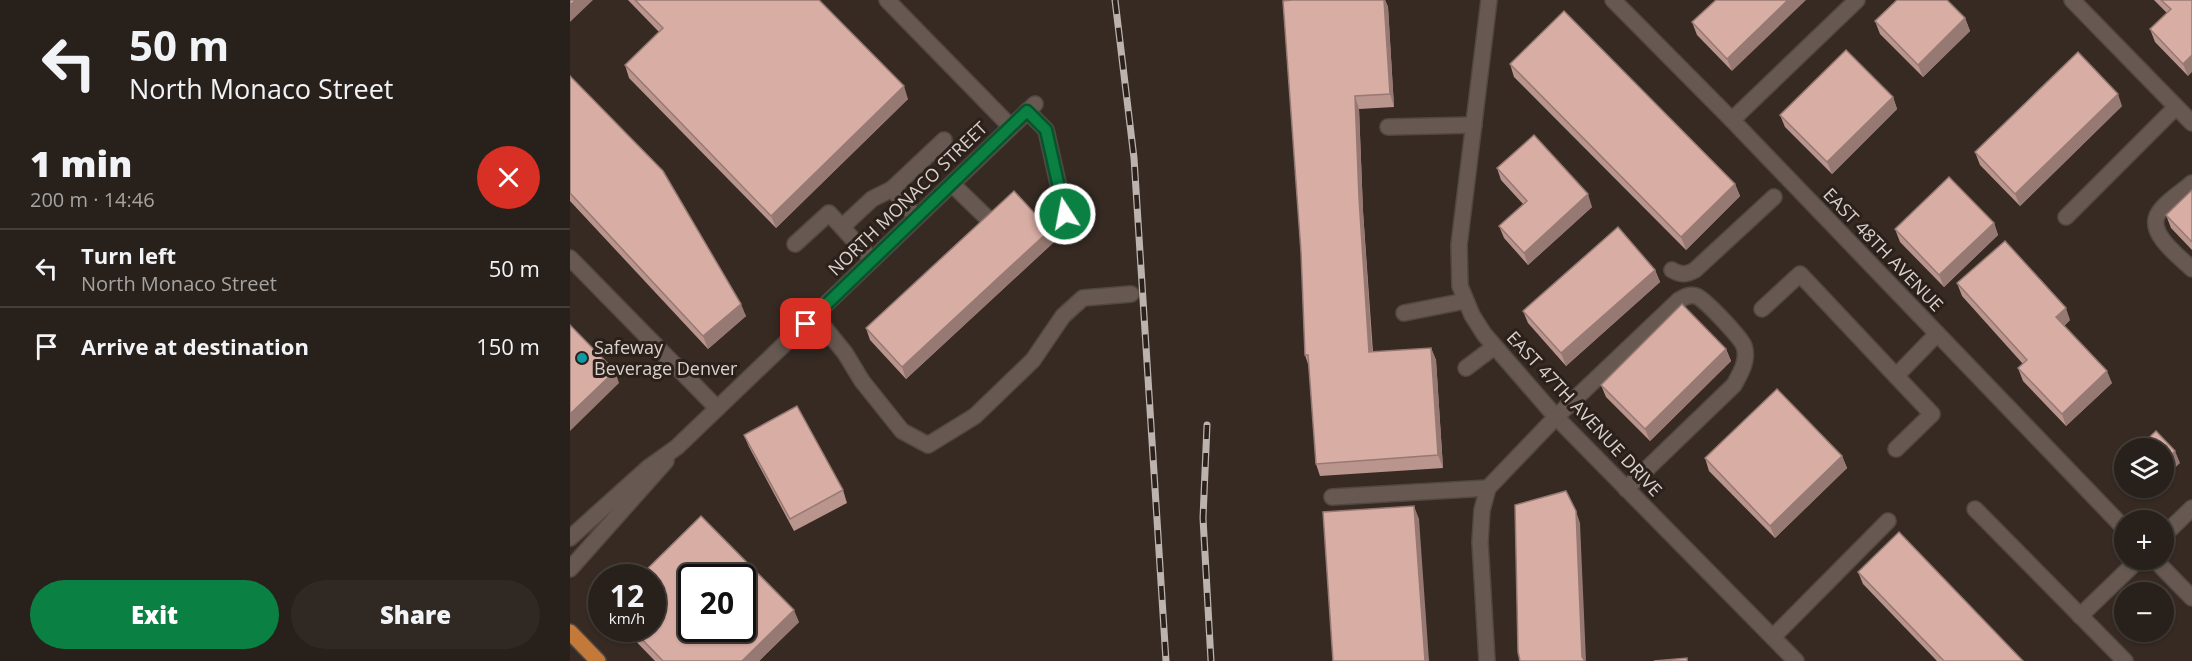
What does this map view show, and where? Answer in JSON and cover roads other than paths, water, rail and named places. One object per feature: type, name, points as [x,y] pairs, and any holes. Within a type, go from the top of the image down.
[{"type":"main road","points":[[570,632],[598,661]]},
{"type":"street","points":[[887,0],[1011,127]]},
{"type":"street","name":"EAST 47TH AVENUE DRIVE","points":[[1489,0],[1459,245],[1458,269],[1465,301],[1494,347],[1556,417],[1773,637],[1791,659]]},
{"type":"street","name":"EAST 48TH AVENUE","points":[[1613,0],[1732,120],[2114,518]]},
{"type":"street","points":[[1732,120],[1857,0]]},
{"type":"street","points":[[2072,0],[2192,123]]},
{"type":"street","points":[[2066,217],[2176,107]]},
{"type":"street","name":"NORTH MONACO STREET","points":[[570,569],[655,476],[677,447],[1031,108],[1046,130],[1065,214],[1054,230]]},
{"type":"street","points":[[1388,128],[1474,125]]},
{"type":"street","points":[[842,227],[872,199],[891,189],[944,140]]},
{"type":"street","points":[[2192,183],[2165,206],[2157,216],[2156,224],[2158,235],[2192,269]]},
{"type":"street","points":[[952,184],[986,217]]},
{"type":"street","points":[[891,189],[916,217]]},
{"type":"street","points":[[1672,270],[1679,274],[1687,274],[1695,270],[1774,197]]},
{"type":"street","points":[[795,244],[829,213],[872,260]]},
{"type":"street","points":[[570,258],[717,408]]},
{"type":"street","points":[[1762,309],[1800,274],[1932,414],[1896,450]]},
{"type":"street","points":[[815,316],[902,431],[928,445],[975,416],[1034,360],[1063,316],[1083,298],[1131,294]]},
{"type":"street","points":[[1487,661],[1480,542],[1482,510],[1488,488],[1556,417],[1679,300],[1688,295],[1697,296],[1705,301],[1744,345],[1743,370],[1734,385],[1626,489]]},
{"type":"street","points":[[1404,313],[1465,301]]},
{"type":"street","points":[[1896,376],[1937,334]]},
{"type":"street","points":[[1466,368],[1494,347]]},
{"type":"street","name":"NORTH MONACO STREET","points":[[570,538],[649,467],[677,447]]},
{"type":"street","points":[[1332,497],[1488,488]]},
{"type":"street","points":[[2174,525],[2192,508]]},
{"type":"street","points":[[1975,509],[2125,661]]},
{"type":"street","points":[[1773,637],[1888,521]]},
{"type":"street","points":[[2080,616],[2128,570]]},
{"type":"street","points":[[2165,570],[2192,598]]},
{"type":"railway","points":[[1115,0],[1134,158],[1166,661]]},
{"type":"railway","points":[[1207,425],[1203,518],[1211,661]]},
{"type":"place","name":"Safeway Beverage Denver","points":[[582,358]]}]
